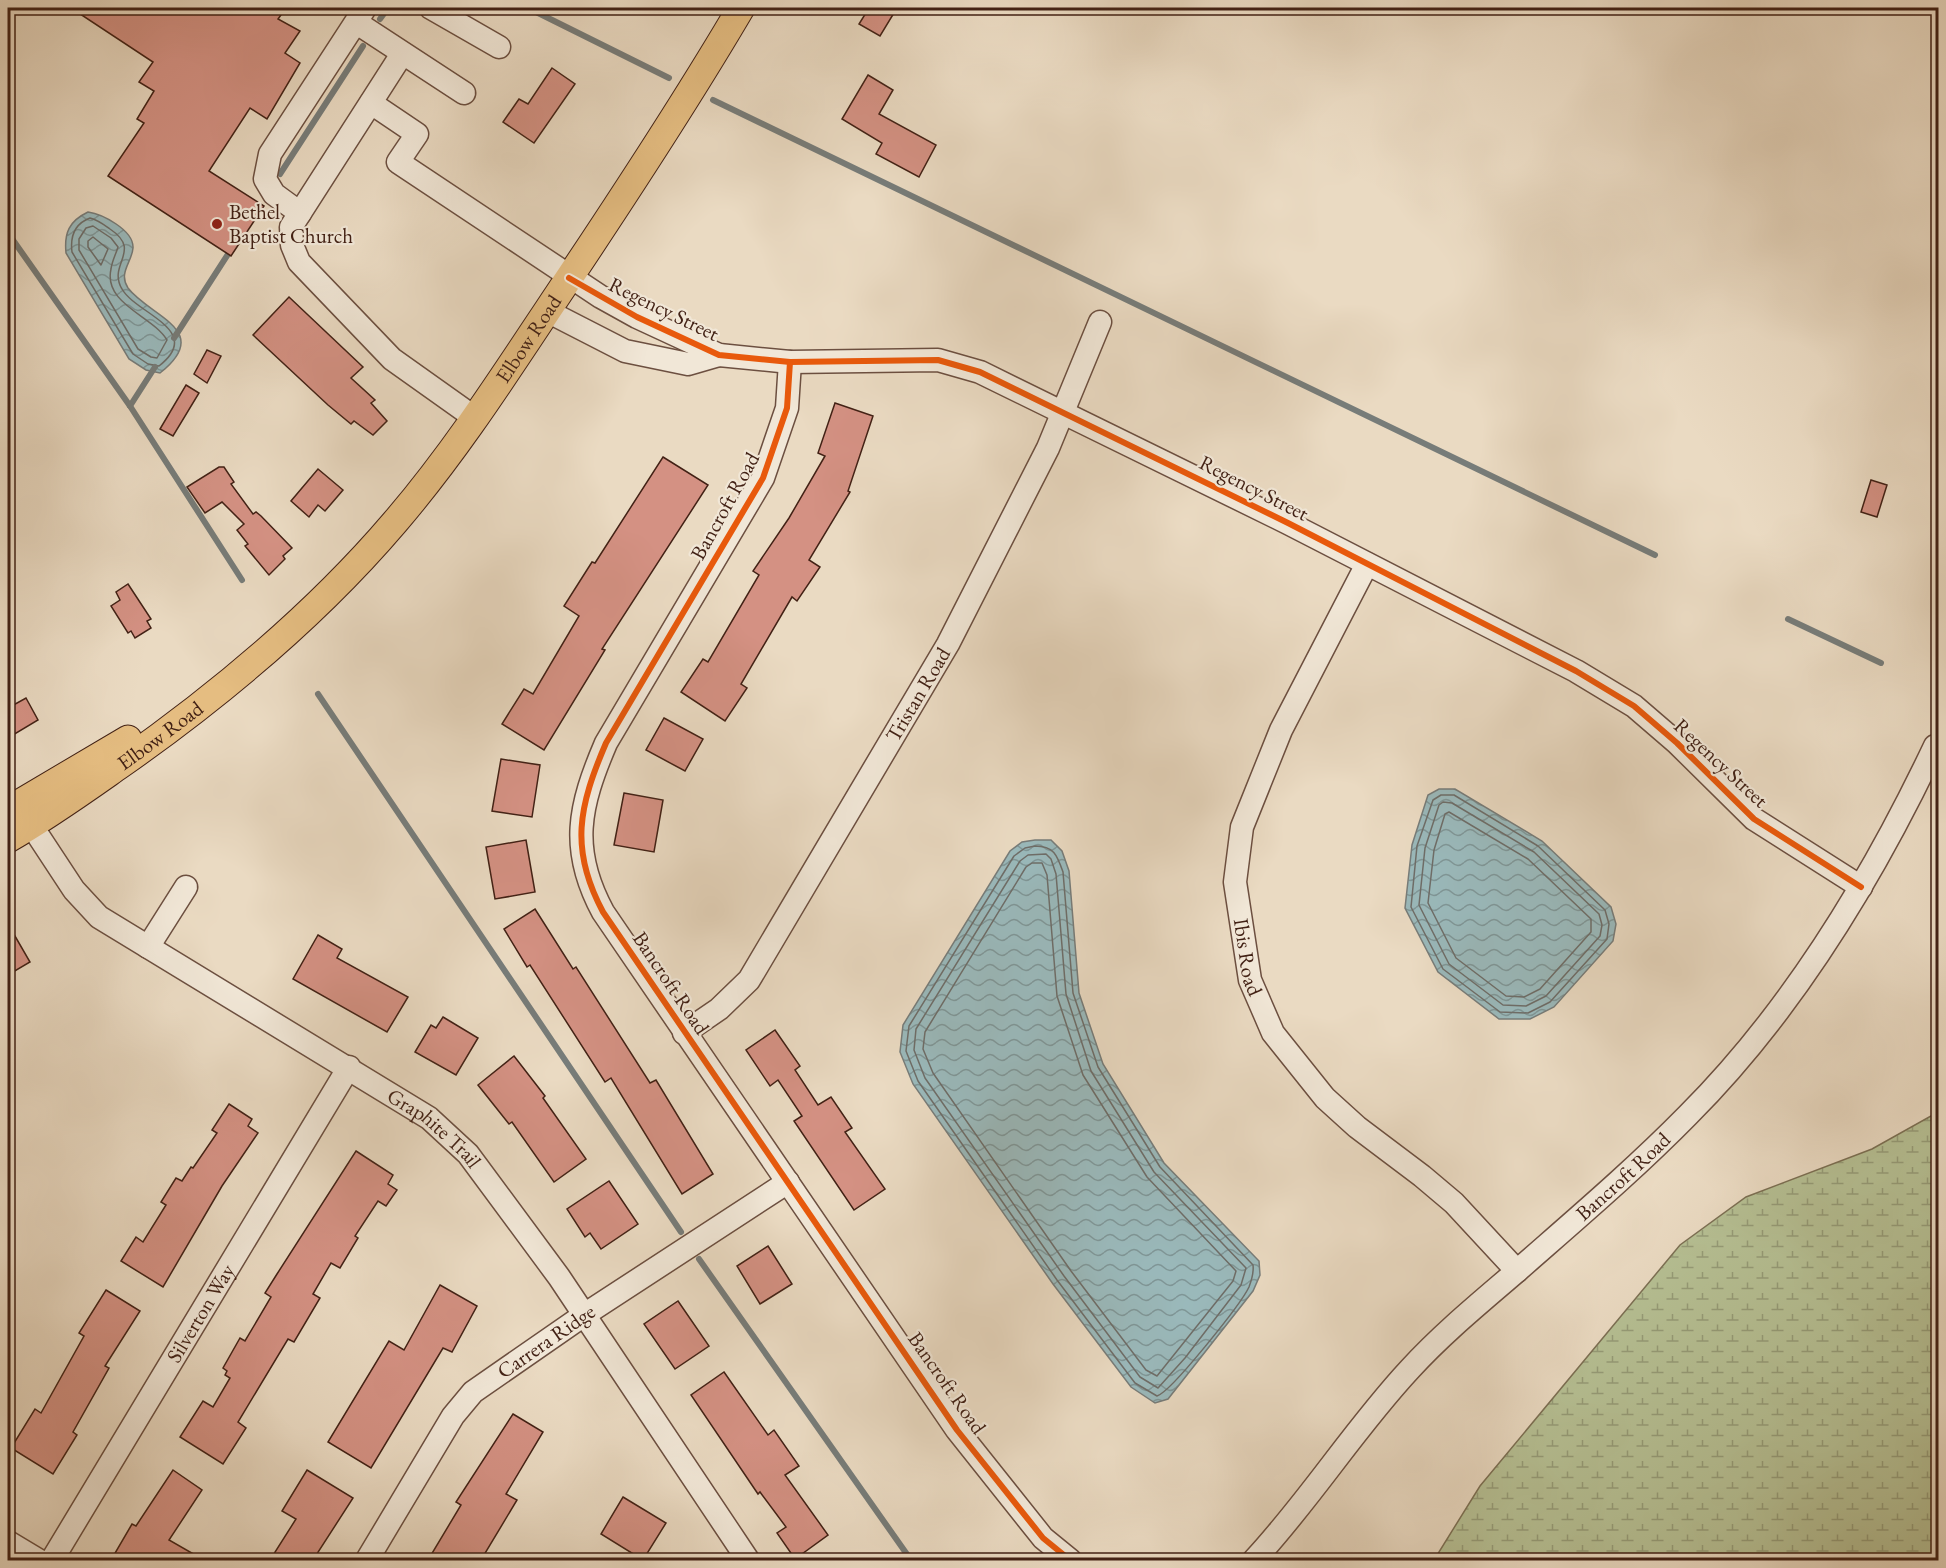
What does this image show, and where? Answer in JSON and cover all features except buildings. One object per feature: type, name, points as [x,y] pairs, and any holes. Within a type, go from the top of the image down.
[{"type":"main road","name":"Elbow Road","points":[[8,839],[19,814],[207,702],[276,645],[394,522],[475,418],[693,88],[741,8]]},
{"type":"street","points":[[431,8],[499,47]]},
{"type":"street","points":[[300,213],[274,194],[265,179],[270,154],[361,15],[402,54],[464,93]]},
{"type":"street","points":[[402,54],[291,227],[292,245],[299,262],[392,359],[475,418]]},
{"type":"street","name":"Regency Street","points":[[370,103],[417,134],[398,162],[569,278],[637,317],[719,355],[790,362],[938,360],[980,372],[1367,564],[1576,672],[1634,706],[1677,743],[1754,819],[1861,887]]},
{"type":"street","name":"Regency Street","points":[[547,311],[626,351],[688,364],[719,355]]},
{"type":"street","name":"Tristan Road","points":[[684,1034],[719,1009],[749,980],[948,644],[1013,520],[1064,412],[1100,322]]},
{"type":"street","name":"Bancroft Road","points":[[790,362],[787,408],[763,478],[606,743],[583,805],[582,865],[592,892],[684,1034],[957,1430],[1043,1538],[1070,1560]]},
{"type":"street","name":"Ibis Road","points":[[1367,564],[1281,730],[1242,827],[1235,882],[1250,980],[1273,1033],[1325,1098],[1357,1127],[1454,1203],[1517,1271]]},
{"type":"street","name":"Bancroft Road","points":[[1254,1560],[1289,1523],[1319,1481],[1410,1369],[1688,1115],[1740,1058],[1794,990],[1861,887],[1912,794],[1935,746]]},
{"type":"street","name":"Graphite Trail","points":[[19,814],[86,905],[99,917],[349,1067],[429,1118],[468,1154],[559,1277],[741,1558]]},
{"type":"street","points":[[148,947],[186,887]]},
{"type":"street","name":"Silverton Way","points":[[52,1560],[349,1067]]},
{"type":"street","name":"Carrera Ridge","points":[[367,1560],[453,1416],[473,1392],[584,1315],[788,1182]]},
{"type":"street","points":[[8,1542],[38,1560]]},
{"type":"green space","points":[[1938,1112],[1938,1560],[1434,1560],[1480,1486],[1680,1245],[1746,1197],[1872,1149]]},
{"type":"water","points":[[88,212],[116,224],[128,235],[133,248],[125,272],[125,283],[138,298],[172,325],[179,335],[181,346],[175,358],[160,373],[146,370],[129,359],[66,253],[69,228],[76,219]]},
{"type":"water","points":[[1439,789],[1455,789],[1542,841],[1611,907],[1616,924],[1613,941],[1554,1007],[1530,1019],[1499,1019],[1438,972],[1405,908],[1412,845],[1428,795]]},
{"type":"water","points":[[1051,840],[1062,851],[1069,871],[1079,993],[1103,1064],[1164,1163],[1259,1261],[1260,1275],[1253,1291],[1168,1399],[1155,1403],[1131,1387],[1053,1284],[913,1084],[900,1052],[903,1025],[1010,851],[1022,842]]},
{"type":"waterway","points":[[380,19],[388,8]]},
{"type":"waterway","points":[[528,8],[669,78]]},
{"type":"waterway","points":[[280,174],[363,46]]},
{"type":"waterway","points":[[713,100],[1655,555]]},
{"type":"waterway","points":[[8,233],[130,406],[242,580]]},
{"type":"waterway","points":[[174,338],[232,248]]},
{"type":"waterway","points":[[130,406],[155,367]]},
{"type":"waterway","points":[[1788,619],[1881,663]]},
{"type":"waterway","points":[[318,694],[681,1232]]},
{"type":"waterway","points":[[699,1259],[911,1560]]},
{"type":"cycle path","points":[[569,278],[637,317],[719,355],[790,362],[938,360],[980,372],[1288,523],[1576,671],[1634,706],[1677,743],[1754,819],[1861,887]]},
{"type":"cycle path","points":[[790,362],[787,408],[763,478],[606,743],[589,787],[584,808],[582,847],[585,868],[603,912],[957,1430],[1043,1538],[1070,1560]]},
{"type":"place","name":"Bethel Baptist Church","points":[[217,224]]}]
